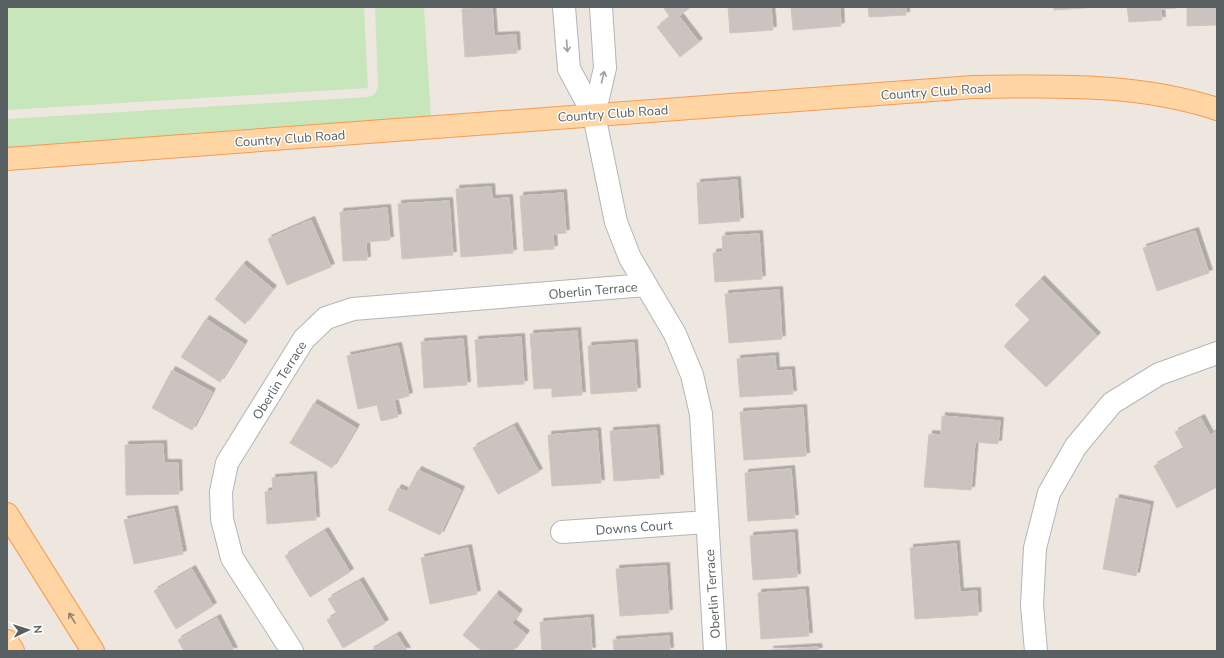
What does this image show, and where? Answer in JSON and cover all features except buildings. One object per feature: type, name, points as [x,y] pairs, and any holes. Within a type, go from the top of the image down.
[{"type":"main road","name":"Country Club Road","points":[[7,159],[973,87],[1069,85],[1142,91],[1217,109]]},
{"type":"main road","points":[[7,514],[93,651]]},
{"type":"main road","points":[[7,641],[13,651]]},
{"type":"street","points":[[564,7],[569,69],[594,115]]},
{"type":"street","points":[[594,115],[605,68],[601,7]]},
{"type":"street","name":"Oberlin Terrace","points":[[594,115],[616,222],[630,258],[675,334],[692,375],[701,414],[715,651]]},
{"type":"street","name":"Oberlin Terrace","points":[[292,651],[232,558],[222,519],[221,492],[227,463],[304,339],[326,318],[353,309],[646,285]]},
{"type":"street","points":[[1036,651],[1032,605],[1035,548],[1049,493],[1076,446],[1112,403],[1159,374],[1217,353]]},
{"type":"street","name":"Downs Court","points":[[562,532],[707,522]]},
{"type":"green space","points":[[7,7],[364,7],[368,88],[7,110]]},
{"type":"green space","points":[[375,7],[424,7],[431,116],[7,149],[7,119],[368,97],[374,95],[378,87]]}]
